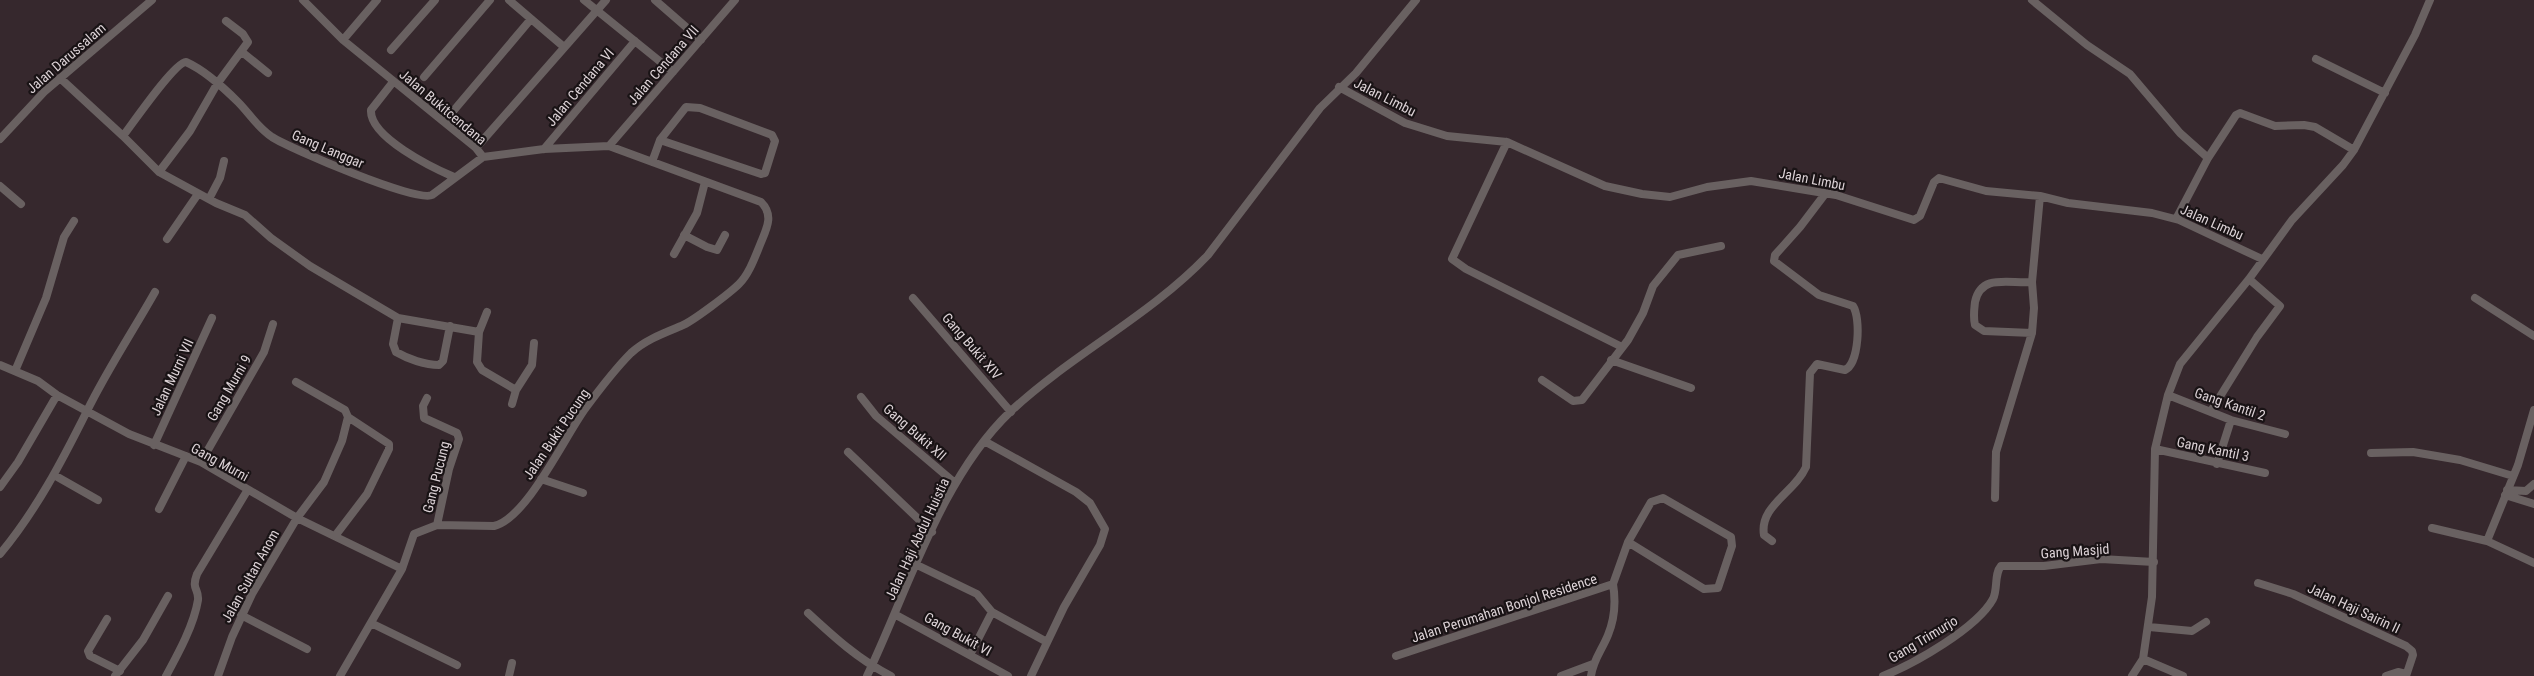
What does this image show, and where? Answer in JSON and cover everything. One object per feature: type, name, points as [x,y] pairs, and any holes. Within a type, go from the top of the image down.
[{"type":"street","name":"Jalan Darussalam","points":[[0,139],[10,126],[60,78],[152,0]]},
{"type":"street","name":"Jalan Bukitcendana","points":[[303,0],[343,40],[476,148],[483,157],[544,149],[609,146],[652,162]]},
{"type":"street","points":[[310,7],[316,0]]},
{"type":"street","points":[[343,40],[377,0]]},
{"type":"street","points":[[391,50],[434,0]]},
{"type":"street","points":[[424,77],[490,0]]},
{"type":"street","points":[[509,0],[564,47]]},
{"type":"street","points":[[584,0],[673,72]]},
{"type":"street","points":[[476,148],[606,0]]},
{"type":"street","points":[[655,0],[701,40]]},
{"type":"street","name":"Jalan Cendana VII","points":[[609,146],[735,0]]},
{"type":"street","name":"Jalan Haji Abdul Huistia","points":[[867,676],[955,483],[986,442],[1011,412],[1068,364],[1189,275],[1208,255],[1320,108],[1339,87],[1356,73],[1416,0]]},
{"type":"street","points":[[2032,0],[2088,45],[2130,74],[2180,134],[2208,158]]},
{"type":"street","points":[[2132,676],[2143,659],[2149,627],[2154,562],[2152,524],[2155,449],[2168,395],[2180,364],[2249,279],[2292,220],[2354,150],[2385,93],[2430,0]]},
{"type":"street","points":[[444,122],[531,19]]},
{"type":"street","points":[[159,172],[190,131],[217,84],[242,52],[248,40],[226,21]]},
{"type":"street","name":"Jalan Cendana VI","points":[[544,149],[635,41]]},
{"type":"street","points":[[242,52],[268,73]]},
{"type":"street","points":[[2316,59],[2385,93]]},
{"type":"street","name":"Gang Langgar","points":[[123,136],[182,62],[190,64],[217,84],[238,102],[253,122],[272,137],[299,152],[372,181],[427,198],[483,157]]},
{"type":"street","points":[[60,78],[159,172],[198,194],[245,215],[291,253],[398,318],[479,332]]},
{"type":"street","points":[[394,82],[371,110],[374,123],[384,134],[409,154],[454,177]]},
{"type":"street","name":"Jalan Limbu","points":[[1339,87],[1405,123],[1447,136],[1507,142],[1605,186],[1642,194],[1670,198],[1707,187],[1751,181],[1836,195],[1914,220],[1920,216],[1934,182],[1938,178],[1986,192],[2040,196],[2068,203],[2152,213],[2176,219],[2262,259]]},
{"type":"street","points":[[652,162],[660,140],[686,107],[700,108],[772,135],[775,141],[764,173],[759,174],[660,140]]},
{"type":"street","points":[[2176,219],[2208,158],[2236,114],[2240,113],[2275,126],[2304,125],[2315,127],[2354,150]]},
{"type":"street","points":[[1507,142],[1452,259],[1466,269],[1622,347]]},
{"type":"street","points":[[209,199],[220,178],[224,161]]},
{"type":"street","name":"Jalan Bukit Pucung","points":[[341,676],[402,569],[414,534],[437,525],[494,526],[502,524],[518,511],[541,479],[586,408],[632,352],[665,332],[685,324],[740,283],[755,256],[768,225],[768,213],[765,205],[652,162]]},
{"type":"street","points":[[674,254],[696,213],[705,182]]},
{"type":"street","points":[[0,186],[21,204]]},
{"type":"street","points":[[167,239],[198,194]]},
{"type":"street","points":[[1772,541],[1764,535],[1762,526],[1766,514],[1800,480],[1806,467],[1810,420],[1810,373],[1816,364],[1845,370],[1852,365],[1855,357],[1858,321],[1853,306],[1819,294],[1774,261],[1775,255],[1825,194]]},
{"type":"street","points":[[1995,498],[1996,452],[2032,333],[2034,308],[2032,282],[2040,196]]},
{"type":"street","points":[[15,371],[46,298],[64,237],[74,221]]},
{"type":"street","points":[[684,235],[717,250],[726,235]]},
{"type":"street","points":[[1542,380],[1578,402],[1622,347],[1643,313],[1653,286],[1678,255],[1721,246]]},
{"type":"street","points":[[2211,411],[2257,337],[2280,306],[2249,279]]},
{"type":"street","points":[[2032,282],[1991,281],[1982,286],[1977,293],[1973,316],[1975,325],[1984,331],[2032,333]]},
{"type":"street","points":[[0,554],[27,520],[54,476],[87,410],[155,292]]},
{"type":"street","name":"Gang Bukit XIV","points":[[913,298],[1011,412]]},
{"type":"street","points":[[2474,298],[2534,336]]},
{"type":"street","points":[[487,312],[479,332],[477,362],[482,370],[516,390]]},
{"type":"street","name":"Jalan Murni VII","points":[[154,445],[212,318]]},
{"type":"street","points":[[398,318],[393,344],[396,352],[414,360],[435,365],[440,365],[443,362],[450,326]]},
{"type":"street","name":"Gang Murni 9","points":[[200,462],[264,352],[273,324]]},
{"type":"street","points":[[512,404],[516,390],[532,365],[534,343]]},
{"type":"street","points":[[1611,360],[1691,388]]},
{"type":"street","name":"Gang Murni","points":[[0,364],[38,381],[57,395],[154,445],[200,462],[247,491],[297,518],[402,569]]},
{"type":"street","points":[[296,382],[338,405],[345,410],[348,417],[389,444],[389,449],[367,494],[334,536]]},
{"type":"street","points":[[0,487],[18,462],[57,395]]},
{"type":"street","name":"Gang Kantil 2","points":[[2168,395],[2232,420],[2285,434]]},
{"type":"street","name":"Gang Bukit XII","points":[[861,397],[876,416],[955,483]]},
{"type":"street","name":"Gang Pucung","points":[[427,398],[423,406],[424,418],[457,433],[459,439],[437,525]]},
{"type":"street","points":[[2487,541],[2513,476],[2534,410]]},
{"type":"street","name":"Jalan Sultan Anom","points":[[218,676],[241,615],[297,518],[324,482],[342,441],[348,417]]},
{"type":"street","points":[[2217,464],[2232,420]]},
{"type":"street","points":[[986,442],[1076,492],[1090,503],[1105,529],[1100,545],[1064,607],[1031,676]]},
{"type":"street","name":"Gang Kantil 3","points":[[2155,449],[2265,473]]},
{"type":"street","points":[[848,452],[932,532]]},
{"type":"street","points":[[2371,453],[2413,452],[2460,460],[2513,476]]},
{"type":"street","points":[[159,509],[186,456]]},
{"type":"street","points":[[54,476],[98,500]]},
{"type":"street","points":[[541,479],[583,493]]},
{"type":"street","points":[[2506,493],[2526,491],[2534,484]]},
{"type":"street","points":[[166,676],[182,644],[198,601],[193,584],[197,574],[247,491]]},
{"type":"street","points":[[2506,493],[2534,504]]},
{"type":"street","points":[[1613,584],[1628,542],[1651,502],[1663,498],[1731,537],[1732,546],[1718,588],[1710,590],[1704,589],[1628,542]]},
{"type":"street","points":[[2432,528],[2487,541],[2534,563]]},
{"type":"street","name":"Gang Masjid","points":[[1999,568],[2003,565],[2044,566],[2101,559],[2154,562]]},
{"type":"street","points":[[917,565],[977,594],[992,612],[1047,642]]},
{"type":"street","name":"Gang Trimurjo","points":[[1883,676],[1916,660],[1964,630],[1993,599],[1999,568]]},
{"type":"street","name":"Jalan Haji Sairin II","points":[[2258,583],[2293,594],[2406,646],[2412,651],[2413,655],[2406,675]]},
{"type":"street","name":"Jalan Perumahan Bonjol Residence","points":[[1396,656],[1613,584],[1616,605],[1608,636],[1593,664],[1591,676]]},
{"type":"street","points":[[107,619],[88,651],[90,656],[118,674],[143,640],[168,596]]},
{"type":"street","points":[[970,655],[992,612]]},
{"type":"street","points":[[808,613],[839,642],[872,666],[890,676]]},
{"type":"street","points":[[241,615],[307,649]]},
{"type":"street","name":"Gang Bukit VI","points":[[896,615],[1008,676]]},
{"type":"street","points":[[2149,627],[2192,631],[2206,622]]},
{"type":"street","points":[[371,623],[457,665]]},
{"type":"street","points":[[2143,659],[2183,676]]},
{"type":"street","points":[[509,676],[512,663]]},
{"type":"street","points":[[1561,676],[1593,664]]},
{"type":"street","points":[[2386,676],[2398,672],[2406,675]]}]
